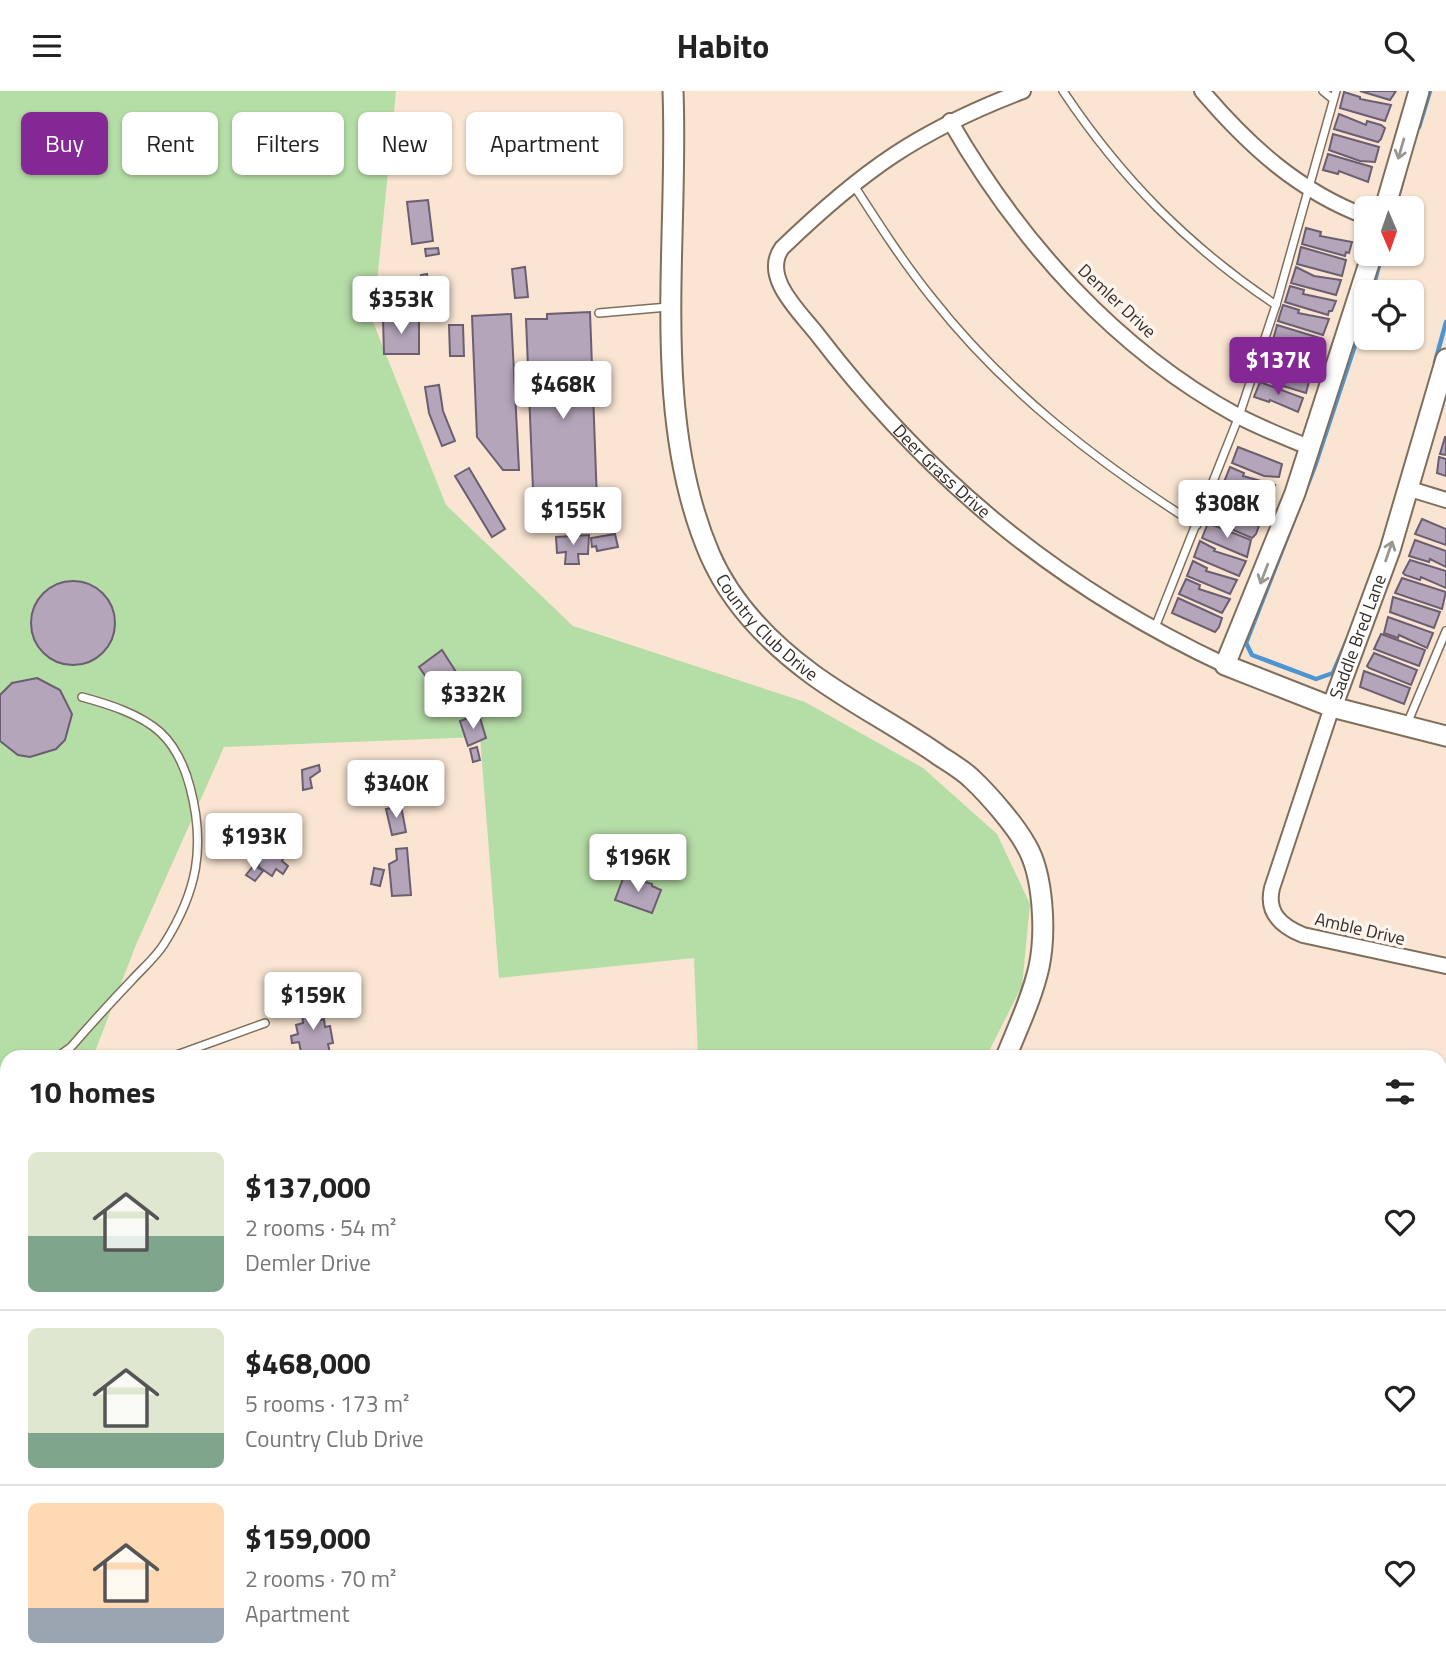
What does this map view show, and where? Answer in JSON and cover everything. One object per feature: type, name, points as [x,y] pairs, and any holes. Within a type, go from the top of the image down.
[{"type":"street","name":"Country Club Drive","points":[[673,91],[672,307],[677,447],[690,505],[711,558],[746,616],[810,673],[859,706],[906,731],[972,778],[1027,846],[1041,892],[1042,943],[1029,1002],[1009,1050]]},
{"type":"street","name":"Deer Grass Drive","points":[[1023,91],[950,121],[899,149],[851,183],[778,253],[776,273],[787,295],[863,392],[944,478],[1029,549],[1080,585],[1154,630],[1225,665],[1332,706],[1446,736]]},
{"type":"street","points":[[1202,91],[1243,137],[1308,190],[1354,211]]},
{"type":"street","points":[[1388,196],[1419,91]]},
{"type":"street","name":"Demler Drive","points":[[950,121],[1007,209],[1092,308],[1149,357],[1239,416],[1311,448]]},
{"type":"street","points":[[1225,665],[1311,448],[1368,266]]},
{"type":"street","name":"Saddle Bred Lane","points":[[1273,913],[1270,901],[1272,888],[1332,706],[1410,489],[1446,359]]},
{"type":"street","points":[[1410,489],[1446,500]]},
{"type":"street","name":"Amble Drive","points":[[1273,913],[1287,928],[1303,935],[1446,966]]},
{"type":"lane","points":[[1063,91],[1109,157],[1172,225],[1224,269],[1276,305]]},
{"type":"lane","points":[[1154,630],[1239,416],[1276,305],[1334,95],[1323,91]]},
{"type":"lane","points":[[851,183],[933,300],[1006,380],[1051,422],[1109,467],[1197,524]]},
{"type":"lane","points":[[599,313],[672,307]]},
{"type":"lane","points":[[1405,727],[1446,631]]},
{"type":"lane","points":[[67,1050],[162,947],[190,894],[199,849],[195,802],[187,774],[175,750],[160,732],[140,719],[82,697]]},
{"type":"lane","points":[[190,1050],[265,1023]]},
{"type":"green space","points":[[0,91],[396,91],[394,112],[358,112],[358,175],[388,175],[373,322],[446,505],[573,626],[805,702],[923,768],[997,834],[1030,904],[1022,986],[990,1050],[698,1050],[694,958],[499,978],[480,737],[224,747],[135,947],[96,1050],[0,1050]]},
{"type":"building","points":[[1360,91],[1396,91],[1390,100]]},
{"type":"building","points":[[1344,92],[1360,99],[1391,105],[1385,121],[1340,108]]},
{"type":"building","points":[[1339,114],[1366,125],[1367,121],[1381,125],[1385,128],[1381,139],[1378,142],[1334,129]]},
{"type":"building","points":[[1333,134],[1379,147],[1375,162],[1360,161],[1329,150]]},
{"type":"building","points":[[1328,154],[1372,167],[1368,182],[1339,171],[1338,174],[1323,170]]},
{"type":"building","points":[[428,200],[433,241],[412,244],[407,202]]},
{"type":"building","points":[[1306,228],[1321,232],[1320,236],[1352,242],[1349,253],[1346,252],[1345,256],[1302,244]]},
{"type":"building","points":[[1301,247],[1346,260],[1342,276],[1297,264]]},
{"type":"building","points":[[438,248],[439,254],[426,256],[425,249]]},
{"type":"building","points":[[525,267],[528,297],[515,298],[512,269]]},
{"type":"building","points":[[1296,267],[1314,276],[1341,280],[1336,295],[1291,283]]},
{"type":"building","points":[[427,274],[429,287],[422,288],[421,275]]},
{"type":"building","points":[[1290,286],[1304,290],[1303,294],[1336,301],[1332,311],[1329,311],[1328,315],[1285,302]]},
{"type":"building","points":[[1283,305],[1299,310],[1298,313],[1329,319],[1323,335],[1278,321]]},
{"type":"building","points":[[590,312],[598,528],[549,530],[534,514],[526,319],[547,319],[547,314]]},
{"type":"building","points":[[511,314],[519,470],[503,470],[477,437],[472,316]]},
{"type":"building","points":[[419,317],[419,354],[384,354],[383,318]]},
{"type":"building","points":[[449,325],[463,325],[464,356],[450,356]]},
{"type":"building","points":[[1277,325],[1323,339],[1318,355],[1273,340]]},
{"type":"building","points":[[1272,344],[1286,349],[1285,352],[1317,359],[1313,371],[1310,373],[1267,359]]},
{"type":"building","points":[[1266,363],[1310,378],[1306,393],[1260,379]]},
{"type":"building","points":[[1260,382],[1303,398],[1298,412],[1270,400],[1269,402],[1254,397]]},
{"type":"building","points":[[439,385],[443,411],[455,441],[442,446],[429,413],[425,387]]},
{"type":"building","points":[[1446,437],[1446,455],[1440,454]]},
{"type":"building","points":[[1238,447],[1282,464],[1279,477],[1264,476],[1232,463]]},
{"type":"building","points":[[1439,457],[1446,459],[1446,476],[1437,473]]},
{"type":"building","points":[[1230,467],[1244,473],[1243,476],[1275,485],[1270,496],[1267,499],[1224,482]]},
{"type":"building","points":[[469,468],[505,529],[492,537],[455,476]]},
{"type":"building","points":[[1222,486],[1238,492],[1237,494],[1268,503],[1261,519],[1216,501]]},
{"type":"building","points":[[1216,504],[1230,510],[1228,514],[1260,523],[1256,534],[1252,538],[1210,520]]},
{"type":"building","points":[[1422,519],[1446,529],[1446,545],[1415,534]]},
{"type":"building","points":[[1208,523],[1251,540],[1247,557],[1202,538]]},
{"type":"building","points":[[615,534],[618,547],[597,551],[596,546],[592,547],[591,538]]},
{"type":"building","points":[[589,535],[588,554],[578,554],[579,564],[565,564],[566,552],[557,553],[556,537]]},
{"type":"building","points":[[1415,540],[1446,551],[1446,567],[1430,559],[1429,562],[1409,556]]},
{"type":"building","points":[[1200,541],[1215,549],[1214,551],[1246,561],[1239,576],[1194,557]]},
{"type":"building","points":[[1410,560],[1446,571],[1446,588],[1421,577],[1420,580],[1405,575],[1403,573]]},
{"type":"building","points":[[1193,561],[1207,568],[1206,571],[1237,580],[1230,594],[1187,576]]},
{"type":"building","points":[[1402,578],[1446,592],[1442,609],[1395,593]]},
{"type":"building","points":[[1186,579],[1200,585],[1199,589],[1230,599],[1222,613],[1179,594]]},
{"type":"building","points":[[73,581],[89,584],[103,593],[112,607],[115,623],[112,639],[103,653],[89,662],[73,665],[57,662],[43,653],[34,639],[31,623],[34,607],[43,593],[57,584]]},
{"type":"building","points":[[1393,597],[1440,612],[1434,628],[1390,612]]},
{"type":"building","points":[[1178,598],[1222,618],[1215,632],[1172,613]]},
{"type":"building","points":[[1388,617],[1433,633],[1427,648],[1399,635],[1398,638],[1384,633]]},
{"type":"building","points":[[1381,634],[1425,650],[1419,666],[1374,649]]},
{"type":"building","points":[[442,650],[465,686],[457,692],[460,695],[446,705],[419,667]]},
{"type":"building","points":[[1374,653],[1417,670],[1411,685],[1369,668],[1367,666]]},
{"type":"building","points":[[1364,671],[1410,688],[1404,704],[1360,687]]},
{"type":"building","points":[[37,678],[60,690],[72,714],[65,740],[56,749],[30,757],[18,755],[0,741],[0,695],[12,683]]},
{"type":"building","points":[[468,718],[469,721],[480,718],[486,738],[468,746],[460,721]]},
{"type":"building","points":[[477,747],[480,760],[473,762],[470,749]]},
{"type":"building","points":[[319,765],[320,771],[310,778],[312,788],[303,790],[302,770]]},
{"type":"building","points":[[401,806],[406,832],[392,835],[386,809]]},
{"type":"building","points":[[245,830],[286,854],[282,861],[288,866],[283,874],[276,869],[272,876],[259,867],[258,857],[236,843]]},
{"type":"building","points":[[407,848],[411,895],[392,896],[389,864],[397,860],[396,849]]},
{"type":"building","points":[[254,865],[263,871],[255,881],[246,875]]},
{"type":"building","points":[[374,868],[384,870],[380,886],[371,884]]},
{"type":"building","points":[[624,876],[652,884],[661,890],[652,913],[615,900]]},
{"type":"building","points":[[315,999],[321,1020],[324,1019],[325,1027],[330,1026],[333,1043],[328,1044],[329,1050],[301,1050],[299,1042],[292,1043],[291,1036],[298,1034],[296,1025],[303,1023],[301,1002]]},
{"type":"waterway","points":[[1419,127],[1430,91]]},
{"type":"waterway","points":[[1398,196],[1404,175]]},
{"type":"waterway","points":[[1375,280],[1379,266]]},
{"type":"waterway","points":[[1435,362],[1446,322]]},
{"type":"waterway","points":[[1347,640],[1333,673],[1316,679],[1252,655],[1246,643],[1315,466],[1354,348]]}]
